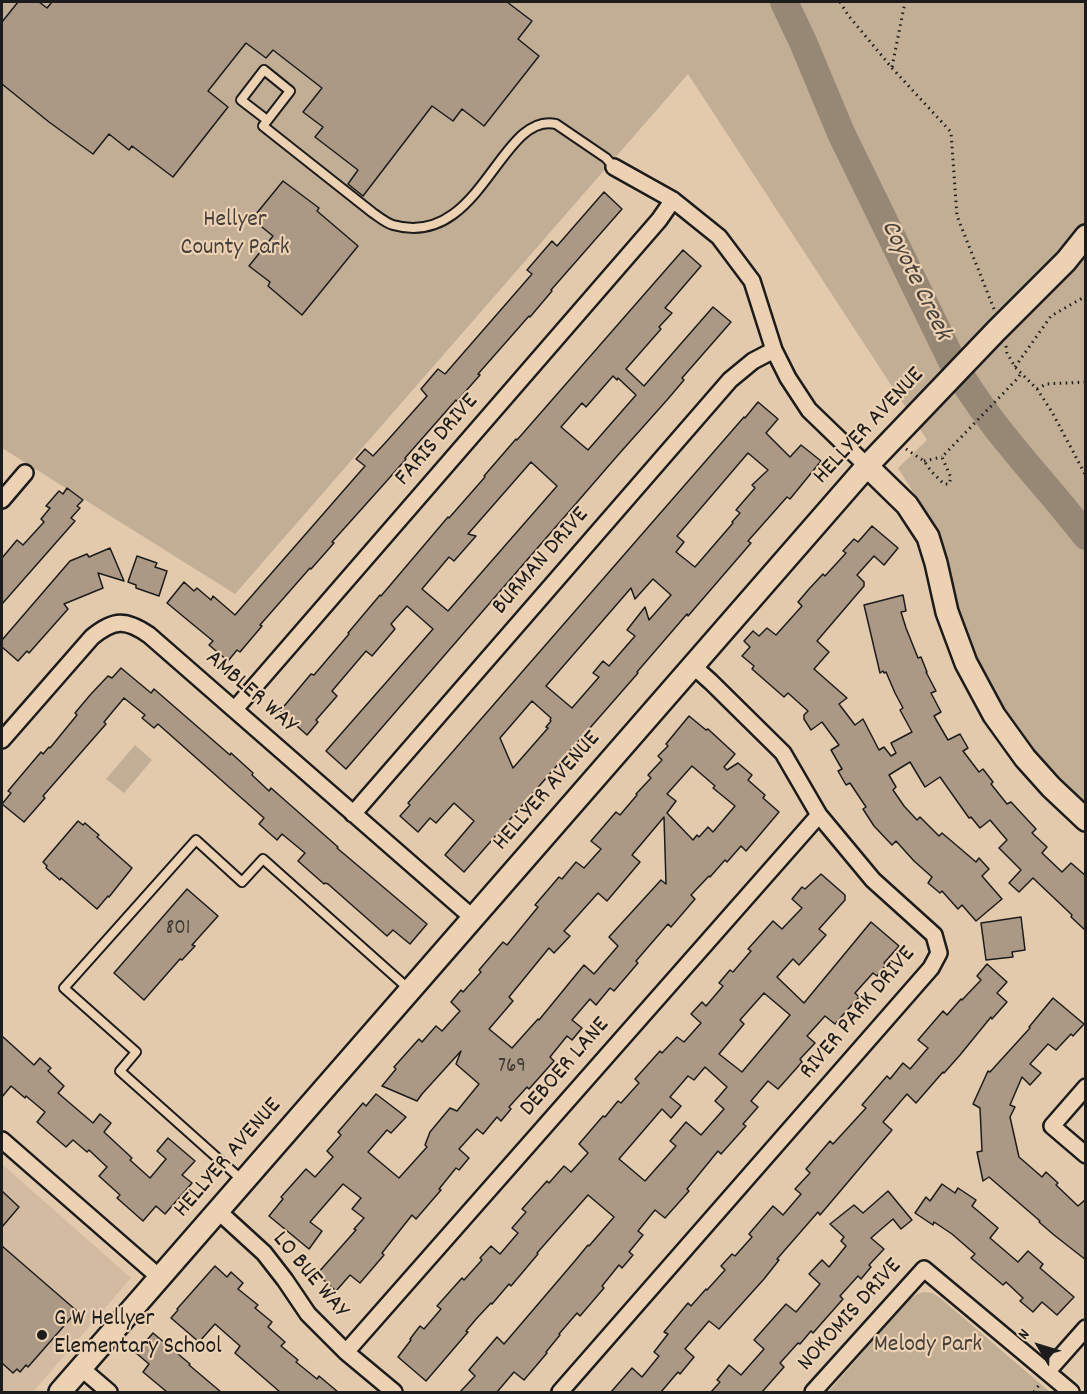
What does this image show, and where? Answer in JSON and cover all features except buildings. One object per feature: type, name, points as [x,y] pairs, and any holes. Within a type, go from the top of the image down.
[{"type":"street","points":[[614,167],[673,200],[719,237],[752,281],[774,350],[809,411],[907,505],[928,537],[947,612],[966,663],[994,715],[1025,758],[1051,787],[1086,820]]},
{"type":"street","name":"FARIS DRIVE","points":[[235,709],[659,220],[673,200]]},
{"type":"street","name":"HELLYER AVENUE","points":[[60,1392],[867,466],[895,445],[999,328],[1066,261],[1086,236]]},
{"type":"street","name":"BURMAN DRIVE","points":[[353,814],[730,380],[753,361],[774,350]]},
{"type":"street","points":[[2,500],[26,473]]},
{"type":"street","name":"AMBLER WAY","points":[[2,740],[92,636],[104,627],[119,622],[135,626],[235,709],[473,918]]},
{"type":"street","name":"RIVER PARK DRIVE","points":[[560,1392],[931,968],[939,953],[933,935],[873,880],[819,815],[783,753],[692,665]]},
{"type":"street","name":"DEBOER LANE","points":[[346,1352],[819,815]]},
{"type":"street","points":[[1086,1087],[1052,1126],[1086,1155]]},
{"type":"street","points":[[2,1140],[159,1278]]},
{"type":"street","name":"LO BUE WAY","points":[[218,1211],[264,1253],[308,1314],[346,1352],[394,1392]]},
{"type":"street","name":"NOKOMIS DRIVE","points":[[813,1392],[924,1269],[1047,1372]]},
{"type":"street","points":[[1071,1392],[1047,1372],[1086,1328]]},
{"type":"street","points":[[81,1368],[109,1392]]},
{"type":"lane","points":[[267,120],[241,100],[264,70],[290,91],[263,126],[373,213],[391,225],[416,229],[436,225],[455,214],[524,133],[535,125],[548,122],[556,124],[606,158],[614,167]]},
{"type":"lane","points":[[1066,261],[1086,254]]},
{"type":"lane","points":[[244,1181],[120,1071],[136,1052],[64,988],[196,840],[243,882],[263,859],[410,990]]},
{"type":"path","points":[[840,2],[892,68],[951,132],[957,216],[1007,353],[1016,367],[1037,389],[1052,412],[1086,476]]},
{"type":"path","points":[[892,68],[905,2]]},
{"type":"path","points":[[1016,367],[1051,316],[1086,296]]},
{"type":"path","points":[[924,461],[942,457],[1021,373]]},
{"type":"path","points":[[1037,389],[1046,384],[1086,382]]},
{"type":"path","points":[[895,445],[907,449],[924,461],[944,484],[949,484],[951,478],[942,457]]},
{"type":"path","points":[[1034,1392],[1039,1385]]},
{"type":"shaded area","name":"G W Hellyer Elementary School","points":[[2,1164],[131,1278],[33,1392],[2,1392]]},
{"type":"green space","name":"Hellyer County Park","points":[[2,2],[1085,2],[1085,808],[1032,751],[1001,709],[975,657],[958,614],[938,532],[898,468],[927,440],[688,74],[235,594],[2,448]]},
{"type":"green space","points":[[135,745],[152,760],[124,793],[106,779]]},
{"type":"green space","name":"Melody Park","points":[[924,1292],[939,1297],[1050,1392],[828,1392],[909,1300]]},
{"type":"waterway","name":"Coyote Creek","points":[[784,2],[841,133],[952,361],[998,430],[1086,536]]},
{"type":"place","name":"G W Hellyer Elementary School","points":[[42,1335]]}]
